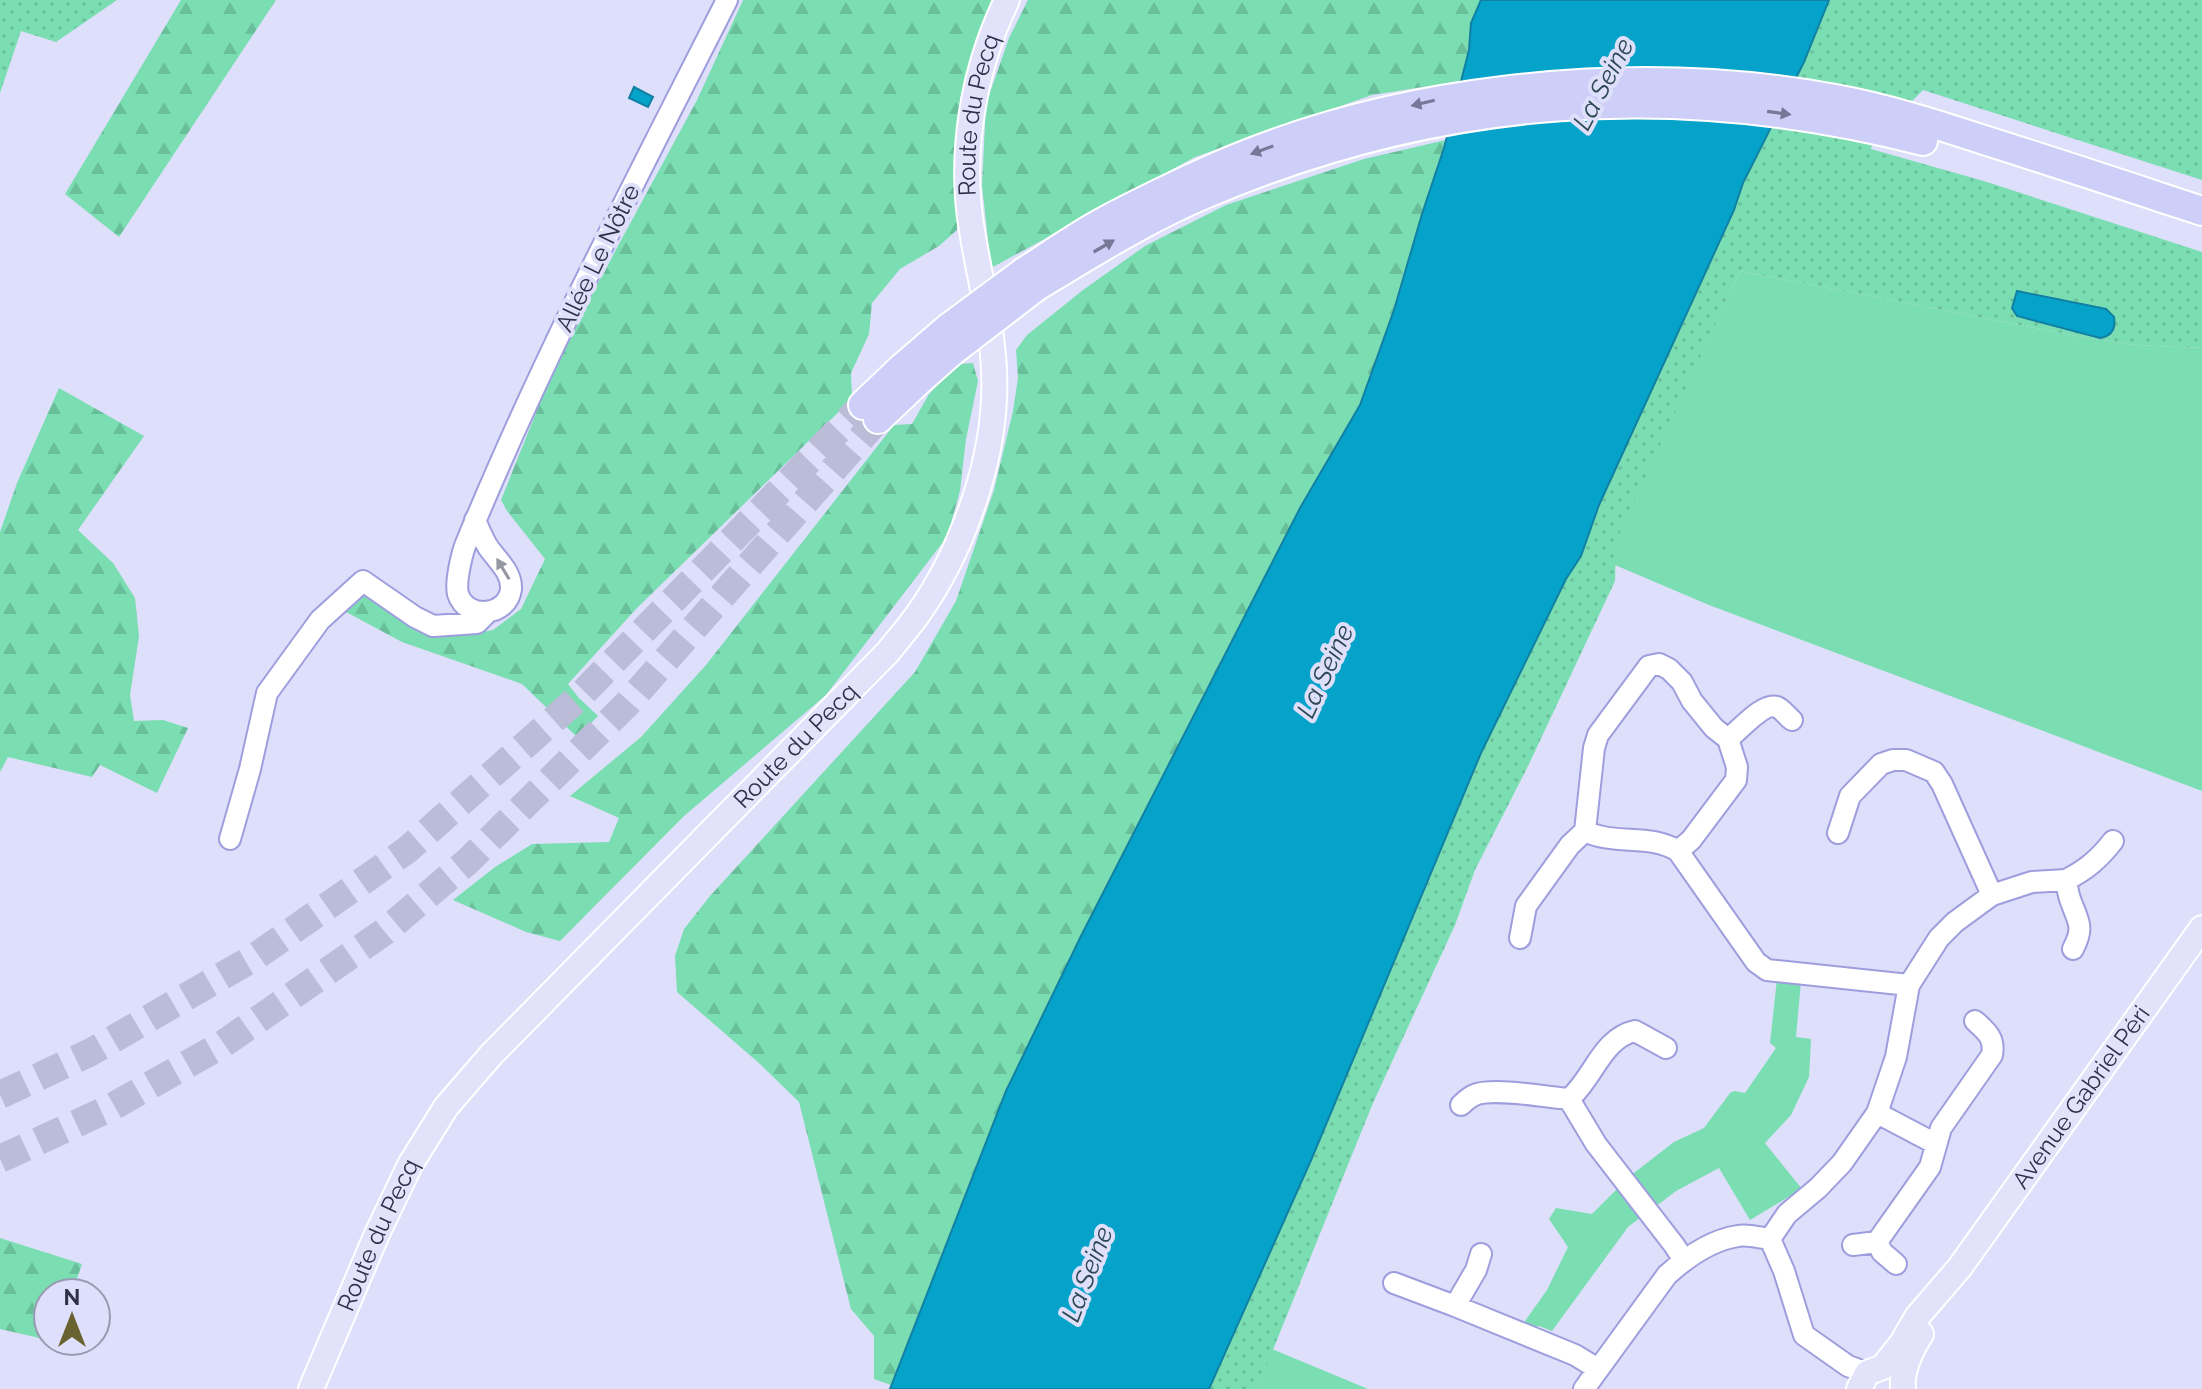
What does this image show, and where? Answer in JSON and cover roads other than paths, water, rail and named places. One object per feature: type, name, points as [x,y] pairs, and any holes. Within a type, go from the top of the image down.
[{"type":"highway","points":[[871,412],[984,300],[1097,226],[1194,177],[1240,158],[1363,117],[1437,100],[1600,83],[1737,87],[1834,99],[1879,120],[2009,166],[2202,228]]},
{"type":"highway","points":[[1879,120],[1950,129],[2202,211]]},
{"type":"main road","name":"Route du Pecq","points":[[311,1389],[410,1165],[446,1107],[491,1055],[888,652],[920,612],[943,572],[964,529],[979,486],[993,412],[988,309],[971,227],[967,183],[974,98],[985,56],[1007,0]]},
{"type":"main road","name":"Avenue Gabriel Péri","points":[[1877,1382],[1912,1348],[1960,1267],[2202,928]]},
{"type":"street","name":"Allée Le Nôtre","points":[[433,626],[449,611],[464,548],[475,520],[553,349],[727,0]]},
{"type":"street","points":[[457,585],[466,606],[480,612],[496,610],[509,597],[510,579],[487,545],[475,520]]},
{"type":"street","points":[[230,839],[267,693],[320,620],[363,581],[433,626],[477,623],[488,612]]},
{"type":"street","points":[[1520,938],[1526,906],[1570,845],[1585,831],[1598,735],[1649,666],[1659,664],[1682,682],[1692,701],[1714,728],[1728,739],[1737,767],[1736,780],[1691,840],[1678,851]]},
{"type":"street","points":[[1728,739],[1762,709],[1770,706],[1779,707],[1792,720]]},
{"type":"street","points":[[1838,833],[1850,796],[1881,764],[1906,760],[1919,764],[1934,772],[1942,784],[1992,895]]},
{"type":"street","points":[[1585,831],[1597,837],[1664,842],[1678,851],[1756,962],[1767,970],[1909,985]]},
{"type":"street","points":[[1770,1239],[1787,1214],[1842,1163],[1877,1113],[1896,1057],[1909,985],[1939,938],[1992,895],[2032,882],[2066,880],[2084,871],[2113,841]]},
{"type":"street","points":[[2066,880],[2080,922],[2080,935],[2073,949]]},
{"type":"street","points":[[1853,1245],[1877,1242],[1930,1167],[1941,1128],[1992,1055],[1994,1046],[1990,1035],[1975,1021]]},
{"type":"street","points":[[1461,1105],[1479,1093],[1569,1099],[1578,1092],[1614,1040],[1624,1033],[1635,1031],[1666,1048]]},
{"type":"street","points":[[1569,1099],[1596,1144],[1684,1260]]},
{"type":"street","points":[[1877,1113],[1936,1144]]},
{"type":"street","points":[[1584,1389],[1667,1275],[1684,1260],[1712,1244],[1740,1235],[1770,1239]]},
{"type":"street","points":[[1770,1239],[1784,1271],[1804,1335],[1877,1382]]},
{"type":"street","points":[[1877,1242],[1882,1252],[1896,1264]]},
{"type":"street","points":[[1455,1306],[1476,1270],[1481,1254]]},
{"type":"street","points":[[1394,1283],[1575,1355],[1598,1369]]},
{"type":"water","name":"La Seine","points":[[1481,0],[1829,0],[1804,62],[1743,183],[1734,210],[1599,505],[1581,556],[1566,579],[1481,753],[1312,1158],[1209,1389],[890,1389],[1006,1091],[1081,936],[1300,508],[1360,405],[1394,310],[1444,148],[1469,50],[1471,23]]},
{"type":"water","points":[[634,87],[653,97],[648,107],[629,98]]},
{"type":"water","points":[[2017,291],[2106,309],[2114,317],[2114,328],[2108,336],[2100,338],[2017,316],[2012,308]]},
{"type":"tunnel","points":[[0,1095],[91,1052],[255,957],[407,850],[578,698],[863,405]]},
{"type":"tunnel","points":[[0,1159],[112,1107],[223,1044],[384,932],[468,861],[627,704],[878,419]]}]
